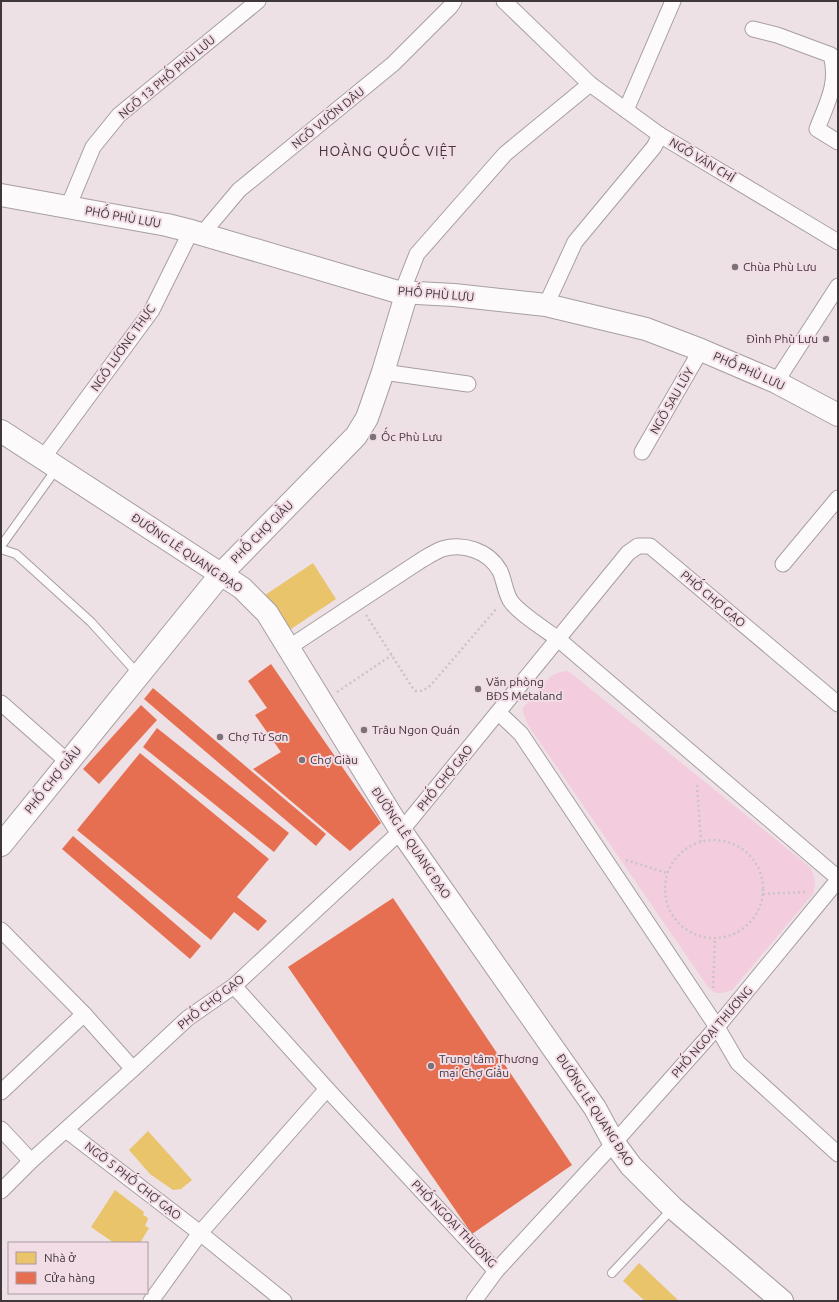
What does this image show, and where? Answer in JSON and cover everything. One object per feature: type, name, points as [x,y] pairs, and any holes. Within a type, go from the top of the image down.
[{"type":"main road","name":"PHỐ PHÙ LƯU","points":[[1,194],[168,225],[398,292],[454,295],[546,305],[646,329],[701,350],[776,382],[838,415]]},
{"type":"main road","name":"PHỐ CHỢ GIẦU","points":[[1,845],[221,574],[356,436],[367,418],[383,372],[405,292]]},
{"type":"main road","name":"ĐƯỜNG LÊ QUANG ĐẠO","points":[[1,431],[242,588],[267,613],[401,831],[595,1108],[614,1143],[629,1164],[673,1208],[782,1301]]},
{"type":"street","name":"NGÕ 13 PHỐ PHÙ LƯU","points":[[68,207],[93,147],[119,115],[258,1]]},
{"type":"street","name":"NGÕ VƯỜN DÂU","points":[[196,232],[239,190],[394,64],[450,7],[454,1]]},
{"type":"street","points":[[504,1],[590,84],[660,135]]},
{"type":"street","points":[[626,110],[673,1]]},
{"type":"street","points":[[753,29],[777,35],[831,55],[834,66],[833,90],[817,129],[838,142]]},
{"type":"street","points":[[405,292],[417,254],[505,154],[590,84]]},
{"type":"street","name":"NGÕ VĂN CHỈ","points":[[546,305],[575,242],[654,147],[660,135],[838,242]]},
{"type":"street","name":"NGÕ LƯƠNG THỰC","points":[[50,463],[152,310],[196,232]]},
{"type":"street","points":[[776,382],[838,286]]},
{"type":"street","name":"NGÕ SAU LŨY","points":[[642,452],[701,350]]},
{"type":"street","points":[[383,372],[468,384]]},
{"type":"street","points":[[783,564],[838,498]]},
{"type":"street","points":[[288,648],[420,561],[440,550],[455,546],[468,547],[490,558],[500,571],[510,600],[516,608],[558,639],[838,879]]},
{"type":"street","name":"PHỐ CHỢ GẠO","points":[[1,1191],[31,1161],[188,1018],[234,986],[401,831],[499,713],[628,553],[638,546],[650,546],[838,704]]},
{"type":"street","points":[[1,703],[68,762]]},
{"type":"street","points":[[499,713],[521,734],[717,1028],[738,1063],[838,1154]]},
{"type":"street","name":"PHỐ NGOẠI THƯƠNG","points":[[234,986],[327,1089],[496,1271],[717,1028],[838,879]]},
{"type":"street","points":[[1,930],[84,1014],[133,1069]]},
{"type":"street","points":[[1,1092],[84,1014]]},
{"type":"street","points":[[151,1301],[200,1233],[327,1089]]},
{"type":"street","points":[[1,1129],[31,1161]]},
{"type":"street","name":"NGÕ 5 PHỐ CHỢ GẠO","points":[[66,1130],[200,1233],[284,1301]]},
{"type":"street","points":[[474,1301],[496,1271]]},
{"type":"lane","points":[[50,463],[1,548],[16,554],[91,622],[138,675]]},
{"type":"lane","points":[[612,1273],[673,1208]]},
{"type":"path","points":[[364,613],[416,691],[420,691],[425,690],[431,685],[499,606]]},
{"type":"path","points":[[321,702],[392,656]]},
{"type":"path","points":[[697,785],[701,841]]},
{"type":"path","points":[[717,839],[733,843],[747,852],[757,865],[763,880],[763,894],[758,912],[748,926],[734,935],[715,939],[701,937],[686,930],[674,919],[667,905],[664,889],[667,873],[674,858],[686,847],[701,841],[717,839]]},
{"type":"path","points":[[626,860],[667,873]]},
{"type":"path","points":[[763,894],[811,891]]},
{"type":"path","points":[[714,988],[715,939]]},
{"type":"shaded area","points":[[567,671],[811,868],[815,881],[813,894],[732,990],[723,993],[715,993],[708,987],[528,725],[523,708],[551,676]]},
{"type":"building: Nhà ở","points":[[313,563],[336,599],[288,631],[265,595]]},
{"type":"building: Nhà ở","points":[[148,1131],[192,1180],[181,1189],[173,1190],[150,1174],[129,1150]]},
{"type":"building: Nhà ở","points":[[115,1190],[144,1212],[143,1215],[148,1219],[145,1226],[149,1228],[141,1242],[113,1242],[91,1227]]},
{"type":"building: Nhà ở","points":[[639,1263],[679,1301],[645,1301],[623,1281]]},
{"type":"building: Cửa hàng","name":"Chợ Giàu","points":[[271,664],[381,823],[350,851],[253,769],[281,752],[255,715],[267,708],[248,681]]},
{"type":"building: Cửa hàng","points":[[153,688],[326,834],[316,846],[144,699]]},
{"type":"building: Cửa hàng","points":[[141,705],[157,720],[99,784],[83,769]]},
{"type":"building: Cửa hàng","points":[[157,728],[289,833],[274,852],[143,747]]},
{"type":"building: Cửa hàng","points":[[140,753],[269,859],[237,897],[267,921],[258,931],[234,912],[211,940],[77,830]]},
{"type":"building: Cửa hàng","points":[[73,836],[201,946],[190,959],[62,849]]},
{"type":"building: Cửa hàng","name":"Trung tâm Thương mại Chợ Giầu","points":[[393,898],[572,1165],[472,1234],[288,967]]},
{"type":"place","name":"Chùa Phù Lưu","points":[[735,267]]},
{"type":"place","name":"Đình Phù Lưu","points":[[826,339]]},
{"type":"place","name":"Ốc Phù Lưu","points":[[373,437]]},
{"type":"place","name":"Văn phòng BĐS Metaland","points":[[478,689]]},
{"type":"place","name":"Trâu Ngon Quán","points":[[364,730]]},
{"type":"place","name":"Chợ Từ Sơn","points":[[220,737]]},
{"type":"place","name":"Chợ Giàu","points":[[302,760]]},
{"type":"place","name":"Trung tâm Thương mại Chợ Giầu","points":[[431,1066]]},
{"type":"district","name":"HOÀNG QUỐC VIỆT","points":[[388,151]]}]
